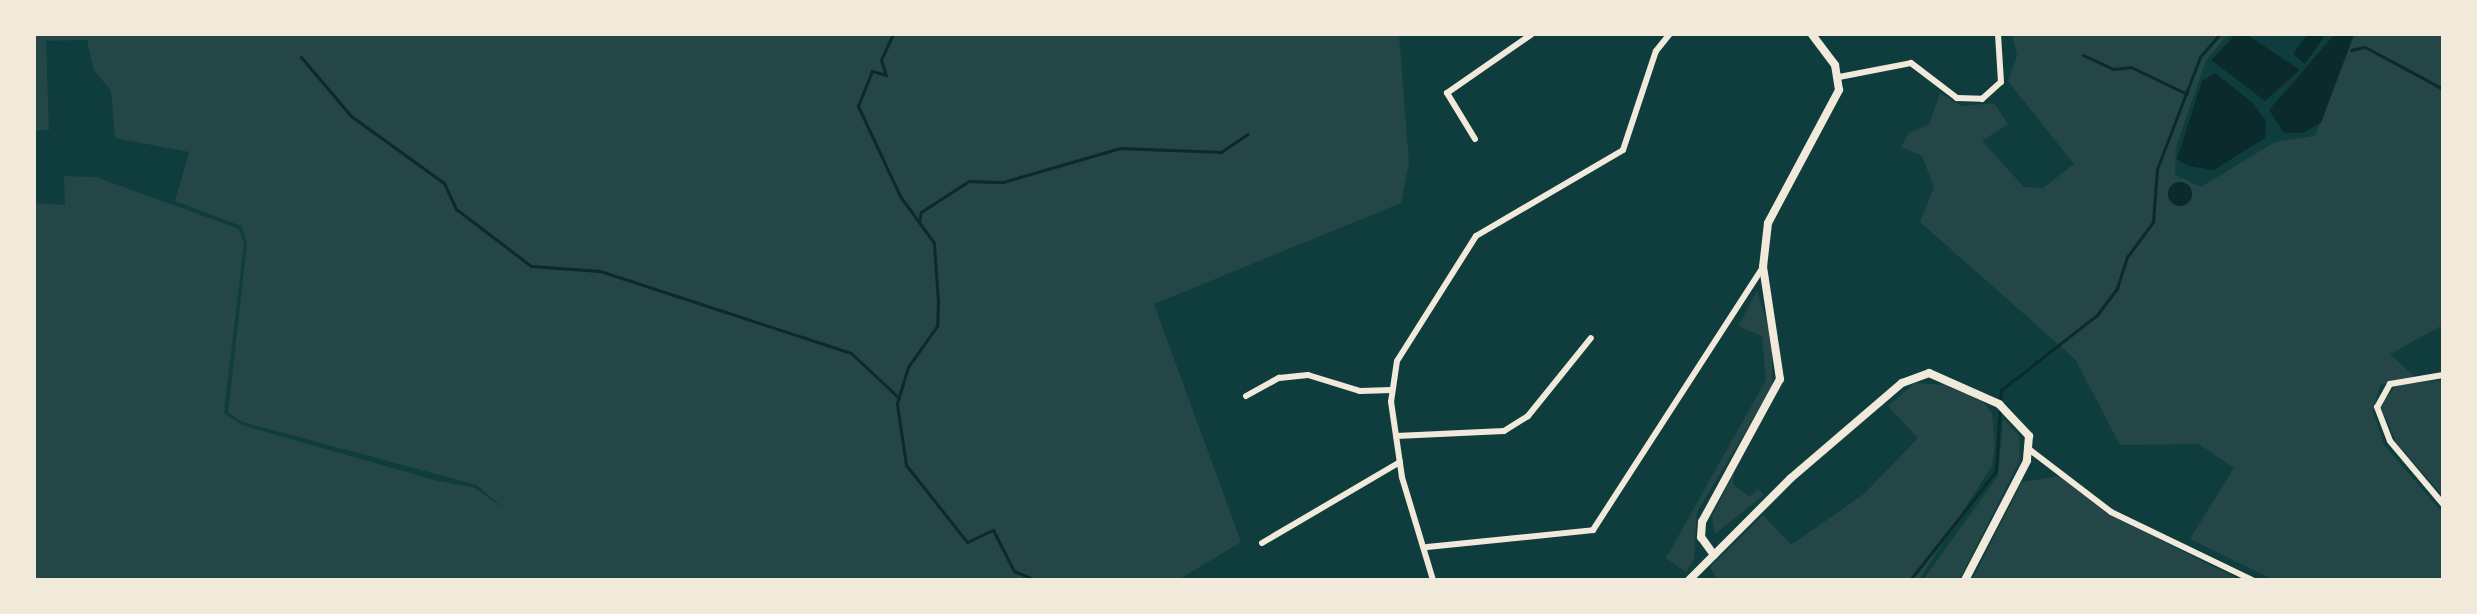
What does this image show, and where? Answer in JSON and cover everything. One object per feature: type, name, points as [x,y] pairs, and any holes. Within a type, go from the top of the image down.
[{"type":"main road","points":[[1714,555],[1701,537],[1702,522],[1780,379],[1763,267],[1773,209],[1835,102],[1839,77],[1812,34]]},
{"type":"main road","points":[[1689,580],[1791,478],[1912,377],[1940,376],[2004,407],[2026,429],[2030,450],[2025,466],[1965,580]]},
{"type":"street","points":[[1475,139],[1447,93],[1532,34]]},
{"type":"street","points":[[1433,580],[1427,547],[1400,462],[1391,390],[1416,324],[1476,236],[1623,150],[1638,124],[1656,51],[1670,34]]},
{"type":"street","points":[[1839,77],[1911,63],[1957,98],[1982,99],[2001,82],[1998,34]]},
{"type":"street","points":[[1427,547],[1593,530],[1763,267]]},
{"type":"street","points":[[1396,436],[1504,431],[1528,416],[1591,338]]},
{"type":"street","points":[[1246,396],[1279,378],[1308,375],[1360,391],[1391,390]]},
{"type":"street","points":[[2443,375],[2390,384],[2377,407],[2390,441],[2443,504]]},
{"type":"street","points":[[2030,450],[2111,512],[2252,580]]},
{"type":"street","points":[[1262,543],[1400,462]]},
{"type":"shaded area","points":[[34,34],[1399,34],[1409,163],[1401,203],[1154,304],[1241,542],[1178,580],[34,580],[34,203],[65,205],[64,176],[96,177],[239,229],[244,244],[224,413],[242,425],[438,481],[475,488],[504,509],[477,485],[243,422],[228,412],[247,243],[241,226],[175,201],[189,152],[115,138],[111,90],[94,71],[87,40],[46,41],[49,130],[34,131]]},
{"type":"shaded area","points":[[2012,34],[2229,34],[2206,60],[2176,147],[2175,175],[2201,187],[2275,142],[2315,136],[2355,34],[2443,34],[2443,325],[2390,354],[2414,376],[2380,385],[2373,411],[2384,445],[2443,513],[2443,580],[2274,580],[2190,539],[2234,468],[2199,444],[2120,445],[2075,359],[1920,222],[1934,187],[1922,156],[1901,147],[1909,133],[1929,124],[1940,93],[1962,106],[1994,103],[2008,124],[1982,141],[2024,187],[2043,188],[2074,164],[2008,81],[2017,56]]},
{"type":"shaded area","points":[[2236,34],[2246,34],[2300,70],[2265,101],[2211,60]]},
{"type":"shaded area","points":[[2308,34],[2326,34],[2305,64],[2293,54]]},
{"type":"shaded area","points":[[2335,34],[2353,36],[2321,123],[2303,133],[2284,133],[2269,110]]},
{"type":"shaded area","points":[[2215,73],[2254,104],[2266,122],[2265,138],[2214,170],[2188,166],[2177,159],[2202,81]]},
{"type":"shaded area","points":[[2180,182],[2191,189],[2192,194],[2185,205],[2180,206],[2169,199],[2168,194],[2175,183]]},
{"type":"shaded area","points":[[1757,291],[1772,338],[1772,387],[1697,512],[1694,559],[1686,572],[1666,558],[1766,380],[1762,336],[1738,326]]},
{"type":"shaded area","points":[[2443,380],[2443,496],[2397,444],[2380,405],[2396,385]]},
{"type":"shaded area","points":[[1915,383],[1945,385],[1983,402],[1992,413],[1995,446],[1992,466],[1919,580],[1718,580],[1710,567],[1763,515],[1791,545],[1864,494],[1918,438],[1888,406]]},
{"type":"shaded area","points":[[2003,419],[2019,435],[2020,461],[1959,580],[1923,580],[1998,476]]},
{"type":"shaded area","points":[[1734,473],[1733,484],[1750,497],[1758,489],[1764,495],[1715,534],[1712,516]]},
{"type":"shaded area","points":[[2060,476],[2112,516],[2240,580],[1972,580],[2022,482]]},
{"type":"waterway","points":[[893,34],[881,60],[886,75],[872,71],[858,106],[900,196],[934,243],[937,326],[908,367],[897,404],[906,465],[967,542],[993,530],[1014,571],[1035,580]]},
{"type":"waterway","points":[[1910,580],[1996,471],[2001,390],[2097,315],[2117,288],[2127,257],[2153,222],[2157,169],[2200,57],[2220,34]]},
{"type":"waterway","points":[[2351,50],[2365,47],[2443,89]]},
{"type":"waterway","points":[[2083,55],[2113,69],[2131,67],[2187,94]]},
{"type":"waterway","points":[[301,57],[351,116],[444,183],[456,209],[531,266],[600,271],[851,353],[899,398]]},
{"type":"waterway","points":[[919,222],[921,212],[969,181],[1003,182],[1120,148],[1221,152],[1248,134]]}]
